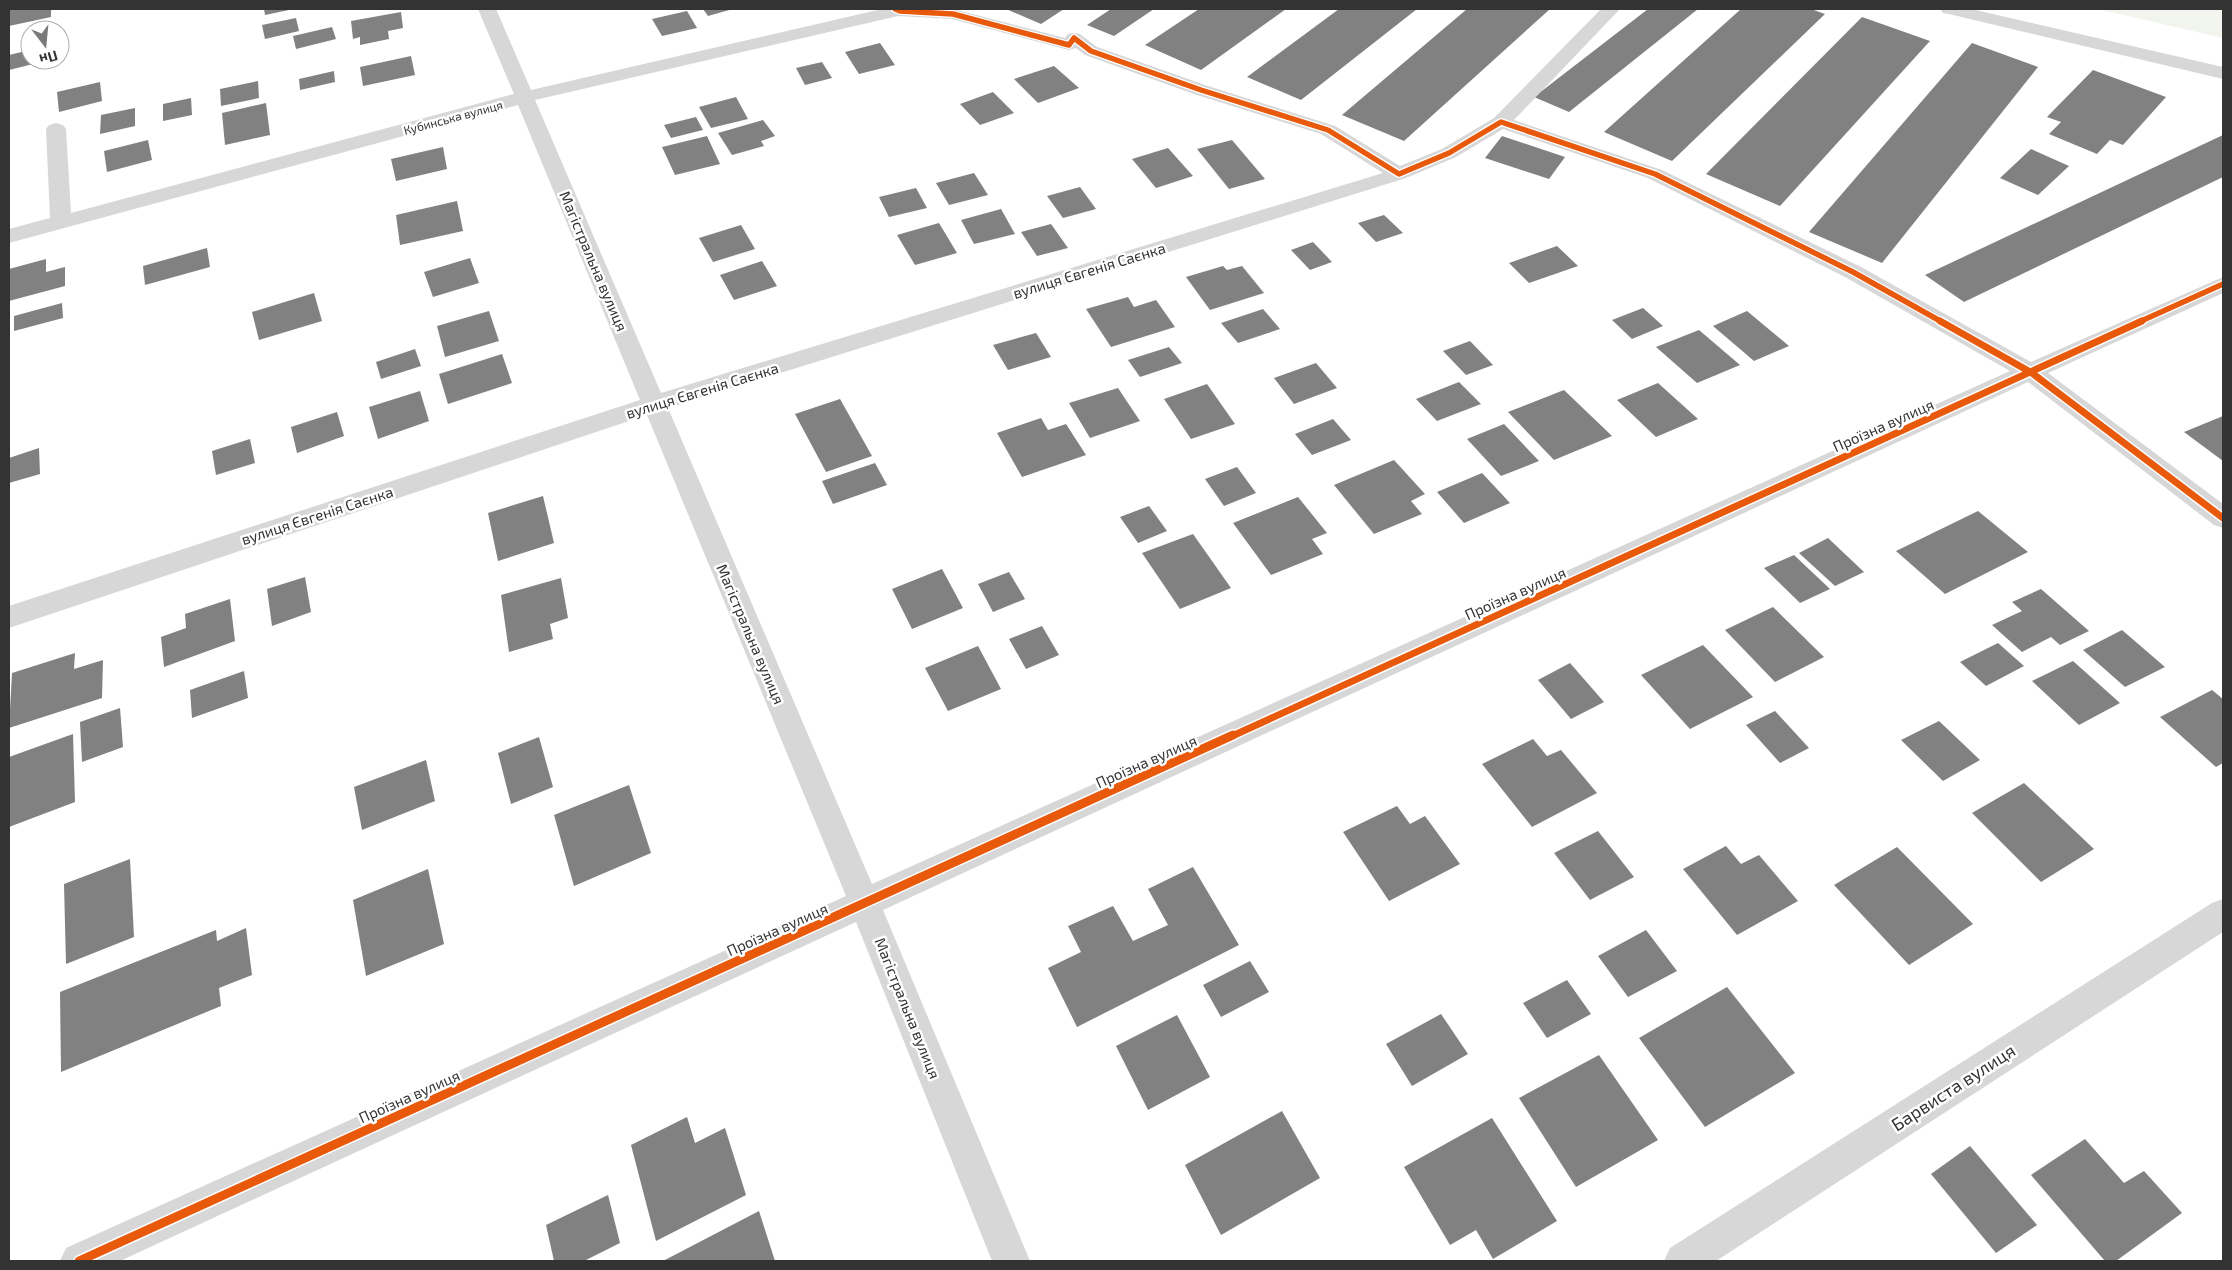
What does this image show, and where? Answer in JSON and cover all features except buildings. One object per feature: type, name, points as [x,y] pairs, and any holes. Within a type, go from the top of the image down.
[{"type":"street","name":"Магістральна вулиця","points":[[487,9],[865,904],[1011,1261]]},
{"type":"street","name":"вулиця Євгенія Саєнка","points":[[9,617],[654,404],[1399,174],[1449,153],[1501,122],[1611,9]]},
{"type":"street","points":[[1949,9],[2223,73]]},
{"type":"street","name":"Кубинська вулиця","points":[[9,236],[525,97],[900,10],[953,14],[1069,45],[1074,38],[1091,51],[1201,90],[1328,130],[1399,174]]},
{"type":"street","points":[[1501,122],[1655,174],[1854,272],[2032,373],[2223,518]]},
{"type":"street","points":[[56,129],[61,222]]},
{"type":"street","name":"Проїзна вулиця","points":[[79,1261],[2032,373],[2223,284]]},
{"type":"street","name":"Барвиста вулиця","points":[[1683,1261],[2223,914]]},
{"type":"shaded area","points":[[2098,9],[2223,9],[2223,38]]},
{"type":"cycle path","points":[[895,9],[900,11],[953,14],[1069,45],[1074,38],[1091,51],[1201,90],[1328,130],[1399,174],[1449,153],[1501,122],[1655,174],[1853,272],[2032,373],[2223,518]]},
{"type":"cycle path","points":[[79,1261],[2223,284]]}]
